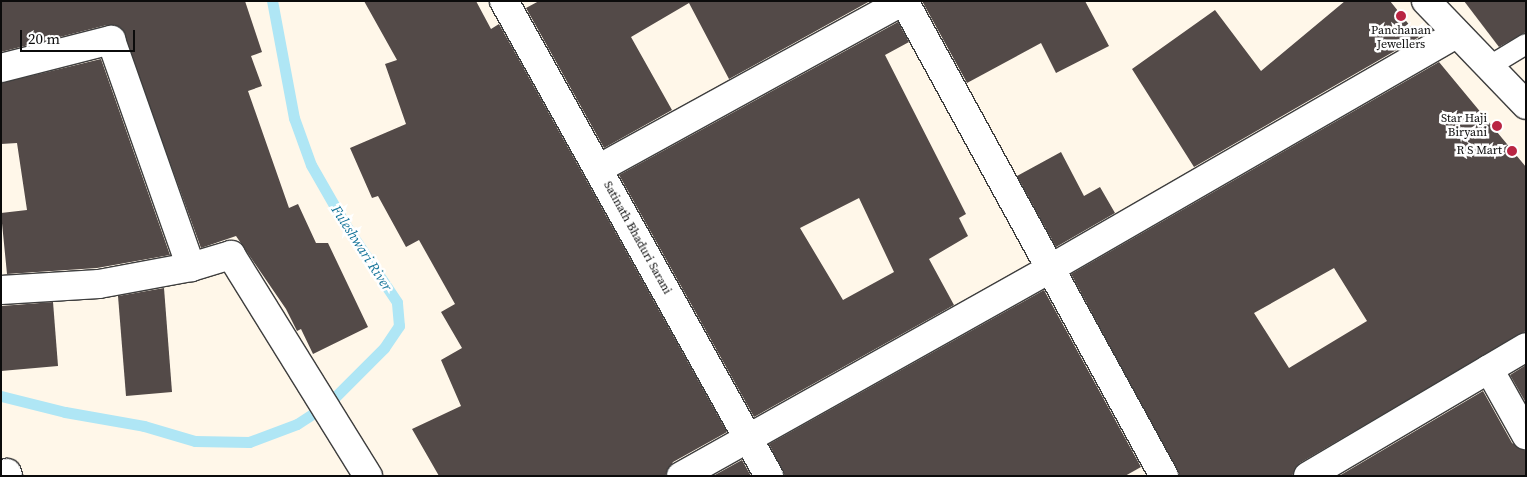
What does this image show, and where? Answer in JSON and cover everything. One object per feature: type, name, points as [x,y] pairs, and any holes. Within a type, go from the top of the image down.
[{"type":"street","name":"Satinath Bhaduri Sarani","points":[[504,1],[769,476]]},
{"type":"street","points":[[598,169],[903,1],[1164,476]]},
{"type":"street","points":[[1426,1],[1526,105]]},
{"type":"street","points":[[681,476],[1051,268],[1456,34]]},
{"type":"street","points":[[1,68],[111,40],[191,267]]},
{"type":"street","points":[[1,290],[100,284],[191,267],[231,255],[368,476]]},
{"type":"street","points":[[1308,476],[1526,347]]},
{"type":"street","points":[[1489,369],[1526,435]]},
{"type":"lane","points":[[1488,67],[1526,44]]},
{"type":"building","points":[[1,1],[245,1],[262,52],[251,56],[262,86],[248,91],[289,208],[298,204],[316,243],[328,243],[368,327],[313,354],[301,329],[297,331],[286,309],[236,236],[201,248],[121,28],[107,25],[1,52]]},
{"type":"building","points":[[364,1],[476,1],[491,29],[499,24],[727,432],[673,462],[665,476],[439,476],[412,429],[461,406],[441,360],[462,348],[441,312],[455,304],[419,240],[406,247],[378,196],[372,198],[350,148],[406,124],[385,64],[397,60]]},
{"type":"building","points":[[539,1],[870,1],[729,79],[689,3],[631,37],[672,110],[604,148],[526,8]]},
{"type":"building","points":[[922,1],[1085,1],[1109,46],[1056,73],[1041,43],[967,83]]},
{"type":"building","points":[[1345,1],[1390,1],[1419,37],[1194,167],[1132,69],[1215,10],[1261,71]]},
{"type":"building","points":[[1464,1],[1526,1],[1526,32],[1499,47]]},
{"type":"building","points":[[898,22],[909,42],[885,55],[966,214],[959,218],[968,236],[929,259],[954,305],[754,417],[619,175]],"holes":[[[859,198],[894,272],[843,300],[800,228]]]},
{"type":"building","points":[[101,59],[170,255],[97,268],[7,274],[1,213],[27,210],[17,143],[1,144],[1,83]]},
{"type":"building","points":[[1439,62],[1526,167],[1526,331],[1300,463],[1292,476],[1180,476],[1071,274]],"holes":[[[1334,268],[1367,321],[1289,368],[1254,313]]]},
{"type":"building","points":[[1061,152],[1084,196],[1100,187],[1115,213],[1056,247],[1017,176]]},
{"type":"building","points":[[164,288],[172,392],[126,396],[118,296]]},
{"type":"building","points":[[1044,290],[1141,467],[1125,476],[785,476],[769,444]]},
{"type":"building","points":[[53,302],[58,366],[1,371],[1,306]]},
{"type":"building","points":[[1526,365],[1526,403],[1510,375]]},
{"type":"building","points":[[1483,391],[1512,443],[1526,451],[1526,476],[1339,476]]},
{"type":"building","points":[[742,460],[751,476],[713,476]]},
{"type":"waterway","name":"Fuleshwari River","points":[[1,396],[65,412],[144,426],[195,441],[249,442],[297,424],[328,404],[384,348],[399,326],[397,302],[346,226],[311,165],[294,118],[272,1]]},
{"type":"place","name":"Panchanan Jewellers","points":[[1401,16]]},
{"type":"place","name":"Star Haji Biryani","points":[[1497,126]]},
{"type":"place","name":"R S Mart","points":[[1512,151]]}]
